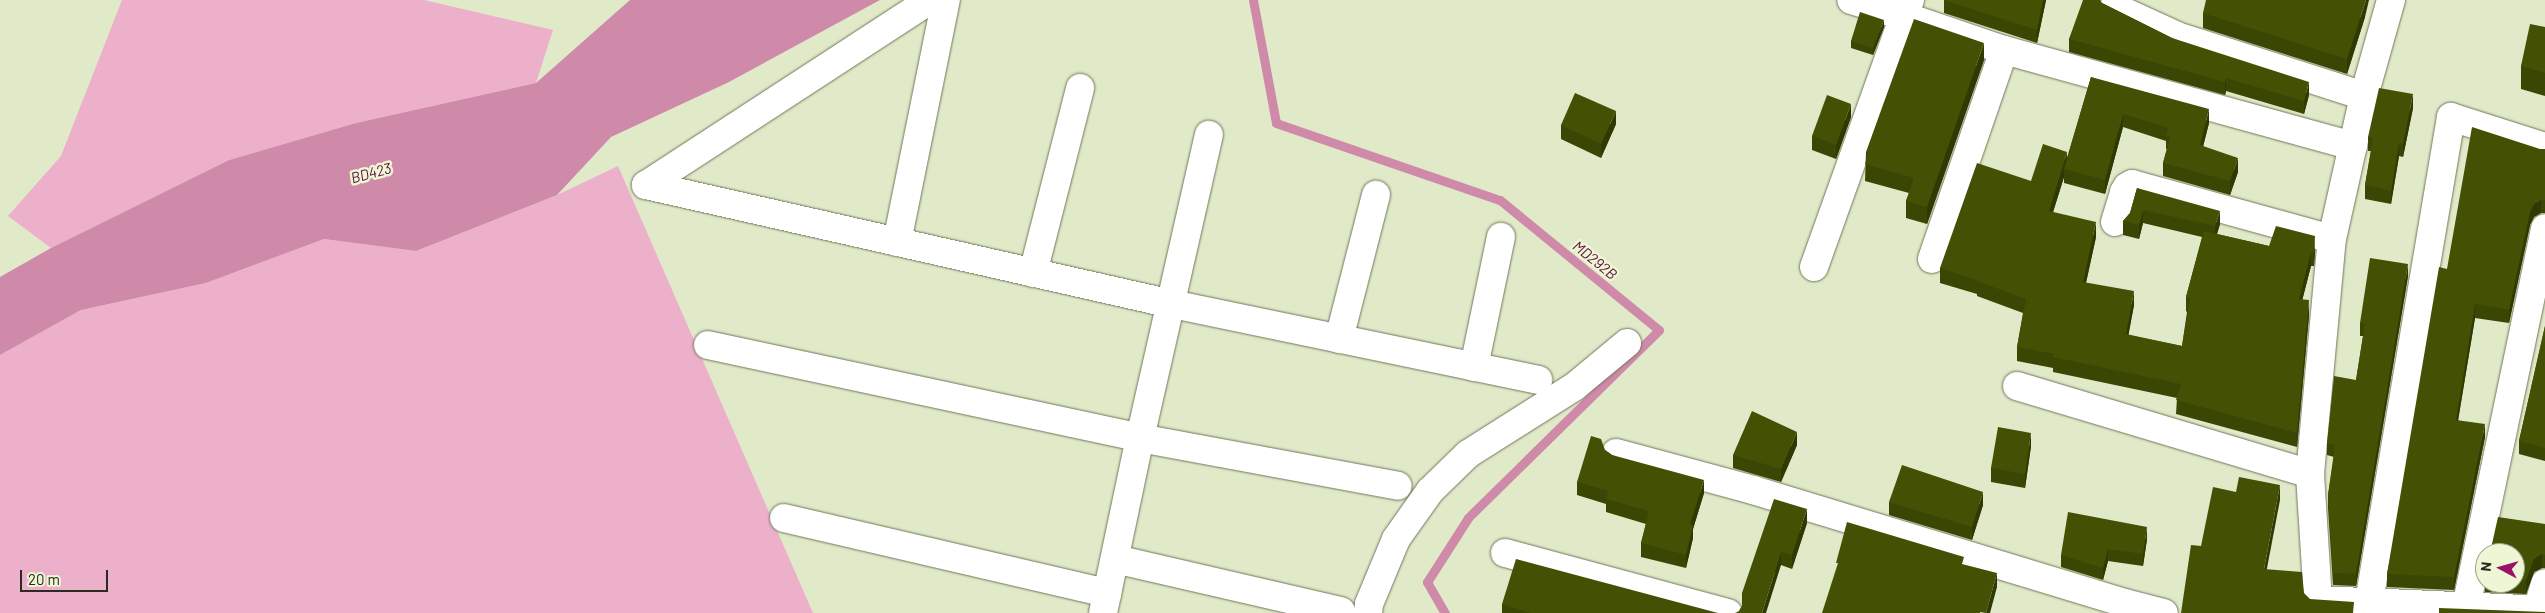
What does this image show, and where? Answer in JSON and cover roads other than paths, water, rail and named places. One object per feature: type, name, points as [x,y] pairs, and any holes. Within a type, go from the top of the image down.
[{"type":"street","points":[[930,0],[646,185],[1172,304],[1538,380]]},
{"type":"street","points":[[898,242],[946,0]]},
{"type":"street","points":[[1850,0],[1907,8],[2004,50],[2353,146]]},
{"type":"street","points":[[2391,0],[2364,96],[2332,239],[2310,474],[2316,607],[2386,606],[2541,610],[2545,583]]},
{"type":"street","points":[[1814,267],[1907,8]]},
{"type":"street","points":[[2114,8],[2176,36],[2364,96]]},
{"type":"street","points":[[1932,259],[2004,50]]},
{"type":"street","points":[[1032,273],[1080,88]]},
{"type":"street","points":[[2386,606],[2451,117],[2545,146]]},
{"type":"street","points":[[784,518],[1105,603],[1140,438],[1210,135]]},
{"type":"street","points":[[2115,222],[2124,192],[2132,184],[2332,239]]},
{"type":"street","points":[[1339,339],[1376,194]]},
{"type":"street","points":[[2479,609],[2545,228]]},
{"type":"street","points":[[1474,367],[1501,237]]},
{"type":"street","points":[[1115,559],[1355,612],[1369,604],[1396,539],[1430,491],[1468,454],[1574,387],[1627,343]]},
{"type":"street","points":[[708,345],[1140,438],[1398,486]]},
{"type":"street","points":[[2017,386],[2310,474]]},
{"type":"street","points":[[1616,453],[1771,496],[2125,603],[2164,613]]},
{"type":"street","points":[[1505,553],[1728,613]]},
{"type":"water","name":"BD423","points":[[630,0],[880,0],[729,82],[611,137],[557,195],[416,251],[324,239],[206,283],[81,310],[0,355],[0,277],[51,248],[229,160],[356,123],[536,83]]},
{"type":"waterway","name":"MD292B","points":[[1253,0],[1276,123],[1500,200],[1659,330],[1468,518],[1427,582],[1445,613]]}]
